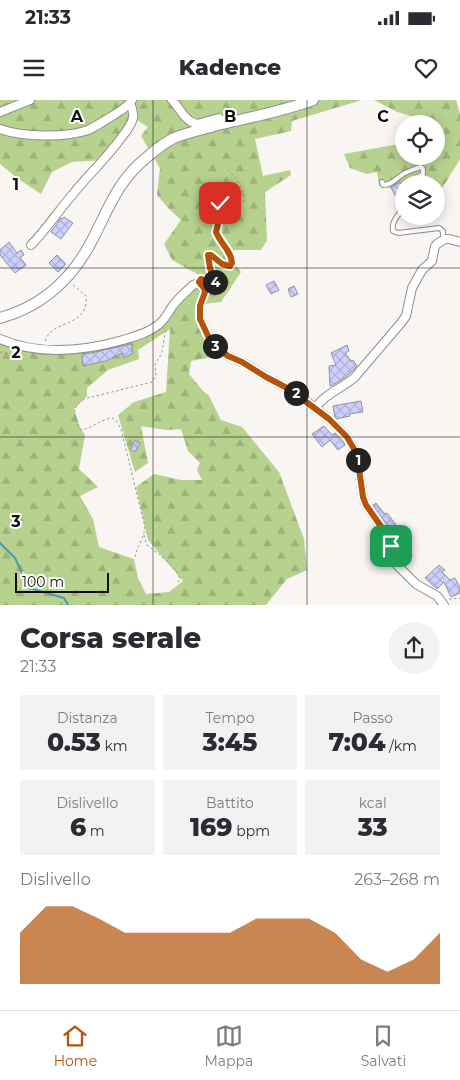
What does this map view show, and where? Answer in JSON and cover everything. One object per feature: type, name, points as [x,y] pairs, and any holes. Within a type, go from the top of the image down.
[{"type":"main road","points":[[0,318],[27,309],[44,298],[66,279],[89,245],[116,191],[137,165],[171,140],[183,135],[313,100]]},
{"type":"street","points":[[0,112],[30,100]]},
{"type":"street","points":[[172,100],[193,124],[219,118],[225,124]]},
{"type":"street","points":[[0,129],[10,132],[55,136],[82,132],[96,126],[131,102],[133,117],[127,131],[31,245]]},
{"type":"street","points":[[315,409],[329,395],[354,378],[401,324],[406,316],[412,288],[422,270],[432,261],[435,246],[443,240],[449,239],[460,242]]},
{"type":"street","points":[[0,339],[11,344],[29,348],[61,351],[106,345],[147,333],[167,317],[172,307],[193,285],[202,285],[205,292],[200,306],[200,319],[215,346],[228,356],[289,389],[329,419],[347,437],[354,449],[358,462],[366,505],[387,535],[398,565],[416,584],[437,596],[442,602]]},
{"type":"lane","points":[[402,175],[419,167],[423,168],[421,175]]},
{"type":"lane","points":[[382,182],[383,185],[390,184],[395,180]]},
{"type":"lane","points":[[395,220],[392,226],[393,231],[398,233],[439,228],[443,232],[443,240]]},
{"type":"path","points":[[200,284],[201,279],[216,285],[208,255],[211,255],[222,264],[230,266],[232,263],[232,257],[216,232],[220,218],[218,210],[224,198],[244,201],[244,195],[235,177],[227,169]]},
{"type":"path","points":[[44,350],[46,338],[50,333],[77,319],[83,311],[87,299],[66,279]]},
{"type":"path","points":[[135,557],[135,553],[144,535],[145,527],[130,463],[118,424],[112,418],[109,418],[81,430],[77,425],[74,413],[80,402],[92,396],[148,384],[154,380],[156,376],[155,363],[161,355],[168,321],[167,317]]},
{"type":"path","points":[[0,352],[14,354],[26,351],[29,348]]},
{"type":"path","points":[[144,535],[147,545],[164,558],[179,575],[180,580],[176,583]]},
{"type":"path","points":[[442,602],[460,598]]},
{"type":"green space","points":[[0,100],[362,100],[292,121],[291,131],[255,139],[263,176],[290,170],[291,175],[265,192],[267,240],[261,250],[234,250],[232,261],[241,272],[221,302],[203,304],[203,322],[222,355],[191,361],[189,374],[209,396],[221,420],[242,427],[279,472],[304,539],[307,570],[287,579],[266,605],[0,605],[0,335],[20,343],[61,347],[102,343],[138,334],[159,321],[180,294],[199,275],[172,260],[164,244],[181,220],[157,195],[160,168],[141,136],[148,127],[137,120],[105,160],[72,162],[52,172],[41,194],[0,164]],"holes":[[[170,329],[166,392],[134,402],[118,415],[135,472],[148,463],[141,426],[166,430],[181,429],[188,451],[200,463],[197,470],[202,480],[181,480],[154,474],[136,487],[148,540],[183,581],[169,592],[146,594],[138,578],[134,559],[99,547],[93,519],[80,496],[98,487],[79,469],[85,435],[74,409],[87,396],[87,388],[108,370],[139,359],[138,350]]]},
{"type":"green space","points":[[374,100],[456,100],[460,114],[460,159],[445,184],[445,175],[395,175],[395,193],[390,188],[379,186],[377,172],[367,174],[350,168],[344,154],[395,145],[395,165],[445,165],[445,115],[408,115],[397,112]]},
{"type":"building","points":[[395,185],[395,195],[391,187]]},
{"type":"building","points":[[64,217],[73,223],[61,239],[51,232],[61,218]]},
{"type":"building","points":[[9,242],[17,253],[21,250],[24,255],[20,257],[26,265],[15,273],[0,255],[0,250]]},
{"type":"building","points":[[57,255],[66,264],[58,272],[49,263]]},
{"type":"building","points":[[274,281],[279,290],[271,294],[266,285]]},
{"type":"building","points":[[294,286],[298,294],[291,297],[288,289]]},
{"type":"building","points":[[131,344],[133,353],[124,358],[122,353],[106,361],[83,366],[82,354]]},
{"type":"building","points":[[347,345],[349,351],[345,353],[357,366],[346,377],[330,386],[329,366],[336,365],[331,353]]},
{"type":"building","points":[[361,401],[363,412],[349,414],[350,416],[336,419],[333,406]]},
{"type":"building","points":[[324,426],[332,435],[335,433],[343,440],[345,445],[338,450],[330,440],[322,447],[312,434]]},
{"type":"building","points":[[135,440],[140,443],[135,452],[130,449]]},
{"type":"building","points":[[376,503],[396,525],[390,529],[373,505]]},
{"type":"building","points":[[439,565],[445,570],[442,572],[450,580],[455,578],[460,588],[460,593],[451,597],[444,582],[437,589],[425,578]]},
{"type":"waterway","points":[[0,543],[15,558],[29,588],[64,598],[68,605]]},
{"type":"route","points":[[220,203],[218,210],[220,218],[216,232],[232,257],[232,263],[230,266],[222,264],[211,255],[208,255],[211,273],[216,285],[201,279],[199,282],[205,292],[199,313],[202,325],[215,346],[224,353],[297,394],[329,419],[347,437],[354,449],[358,462],[366,505],[369,512],[387,535],[391,546]]}]
